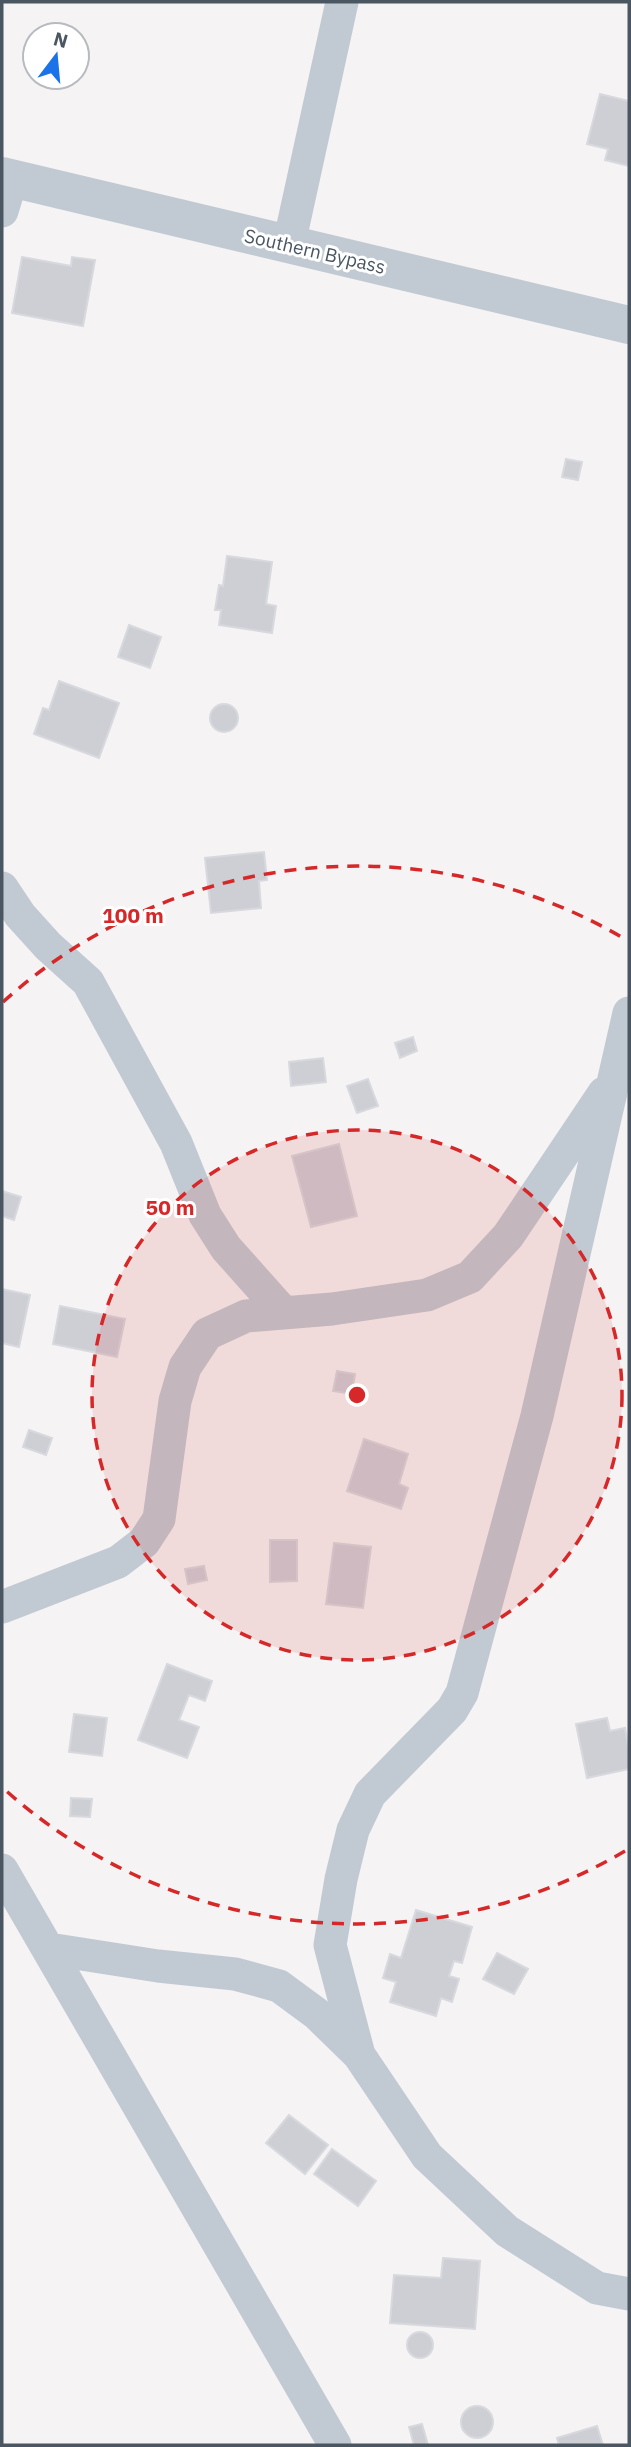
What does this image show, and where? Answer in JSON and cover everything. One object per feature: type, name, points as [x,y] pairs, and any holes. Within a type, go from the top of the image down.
[{"type":"street","points":[[289,244],[342,2]]},
{"type":"street","name":"Southern Bypass","points":[[5,188],[289,244],[629,325]]},
{"type":"street","points":[[2,888],[20,915],[48,946],[88,982],[176,1143],[205,1215],[226,1248],[284,1313]]},
{"type":"street","points":[[359,2055],[330,1945],[341,1879],[353,1830],[370,1794],[452,1710],[462,1693],[537,1416],[629,1013]]},
{"type":"street","points":[[2,1607],[118,1562],[144,1542],[159,1518],[175,1401],[185,1367],[207,1334],[246,1316],[332,1309],[427,1296],[470,1277],[508,1236],[615,1076]]},
{"type":"street","points":[[2,1870],[335,2445]]},
{"type":"street","points":[[49,1949],[158,1966],[235,1973],[279,1986],[317,2014],[359,2055],[427,2157],[507,2231],[597,2288],[629,2294]]},
{"type":"building","points":[[600,94],[629,101],[629,166],[605,160],[608,149],[587,144]]},
{"type":"building","points":[[22,257],[71,266],[72,257],[95,260],[83,326],[12,313]]},
{"type":"building","points":[[566,459],[582,462],[578,480],[562,477]]},
{"type":"building","points":[[227,556],[272,562],[266,604],[276,606],[272,633],[219,625],[221,610],[215,610],[219,585],[223,586]]},
{"type":"building","points":[[129,625],[161,637],[150,668],[118,657]]},
{"type":"building","points":[[59,681],[119,703],[99,758],[34,734],[43,708],[49,710]]},
{"type":"building","points":[[224,704],[234,708],[238,718],[234,728],[224,732],[214,728],[210,718],[214,708]]},
{"type":"building","points":[[264,852],[267,880],[259,881],[261,908],[211,913],[205,858]]},
{"type":"building","points":[[413,1037],[417,1051],[400,1058],[395,1043]]},
{"type":"building","points":[[323,1058],[326,1082],[291,1086],[289,1062]]},
{"type":"building","points":[[368,1079],[378,1106],[357,1113],[347,1086]]},
{"type":"building","points":[[339,1144],[357,1216],[311,1227],[292,1156]]},
{"type":"building","points":[[2,1191],[21,1197],[14,1220],[2,1216]]},
{"type":"building","points":[[2,1289],[30,1295],[19,1347],[2,1343]]},
{"type":"building","points":[[60,1306],[125,1319],[117,1357],[53,1344]]},
{"type":"building","points":[[337,1371],[355,1374],[352,1394],[333,1391]]},
{"type":"building","points":[[29,1430],[52,1438],[46,1455],[23,1447]]},
{"type":"building","points":[[364,1439],[408,1454],[399,1484],[408,1488],[401,1509],[347,1491]]},
{"type":"building","points":[[270,1540],[297,1540],[297,1581],[270,1582]]},
{"type":"building","points":[[334,1543],[371,1547],[363,1608],[326,1604]]},
{"type":"building","points":[[204,1566],[207,1580],[188,1584],[185,1569]]},
{"type":"building","points":[[167,1664],[212,1681],[205,1701],[189,1695],[179,1720],[199,1727],[187,1758],[138,1740]]},
{"type":"building","points":[[74,1714],[107,1718],[102,1756],[69,1752]]},
{"type":"building","points":[[607,1718],[610,1731],[625,1728],[629,1769],[587,1778],[576,1724]]},
{"type":"building","points":[[71,1798],[92,1799],[90,1817],[70,1816]]},
{"type":"building","points":[[416,1910],[472,1927],[462,1963],[454,1961],[449,1976],[459,1979],[452,2002],[441,1998],[436,2016],[390,2002],[396,1982],[383,1978],[390,1954],[401,1958]]},
{"type":"building","points":[[497,1953],[528,1969],[514,1994],[483,1979]]},
{"type":"building","points":[[289,2115],[328,2145],[305,2174],[266,2143]]},
{"type":"building","points":[[332,2149],[376,2181],[358,2206],[314,2174]]},
{"type":"building","points":[[443,2258],[480,2261],[475,2329],[390,2323],[394,2275],[441,2278]]},
{"type":"building","points":[[420,2332],[429,2336],[433,2345],[429,2354],[420,2358],[411,2354],[407,2345],[411,2336]]},
{"type":"building","points":[[477,2406],[488,2411],[493,2422],[488,2433],[477,2438],[466,2433],[461,2422],[466,2411]]},
{"type":"building","points":[[422,2424],[428,2445],[414,2445],[409,2427]]},
{"type":"building","points":[[597,2426],[603,2445],[559,2445],[557,2438]]}]
